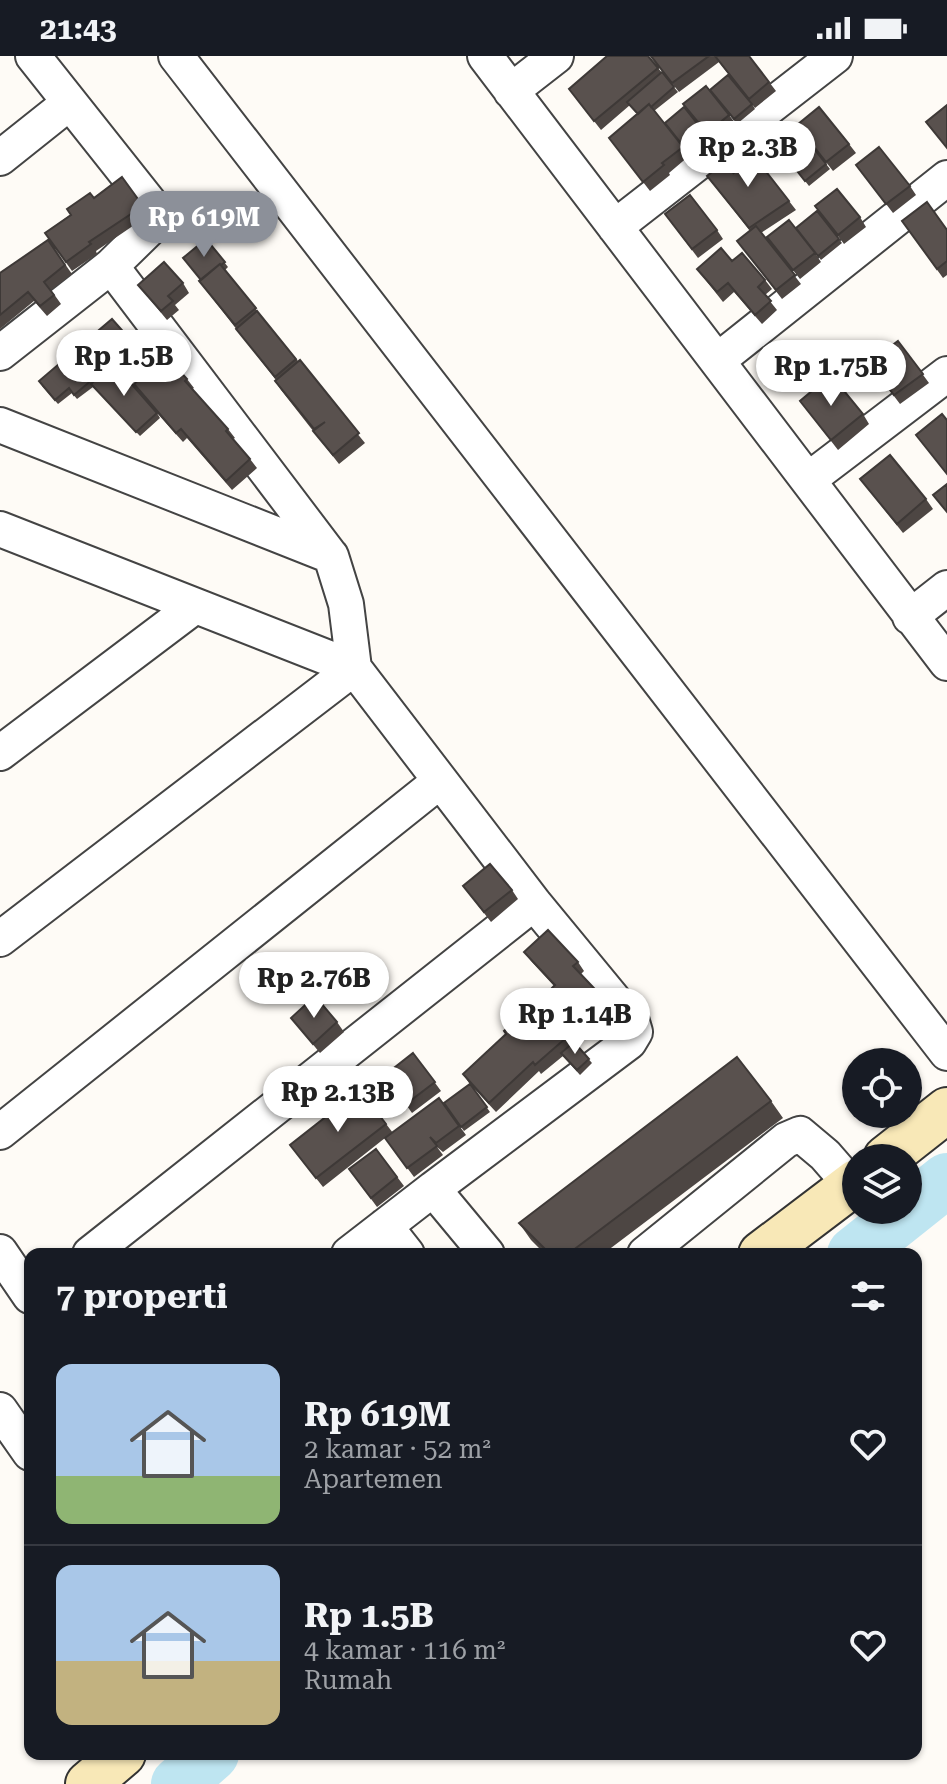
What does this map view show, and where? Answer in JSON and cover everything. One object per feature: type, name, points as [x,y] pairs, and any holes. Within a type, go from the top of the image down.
[{"type":"street","points":[[0,353],[111,266],[158,220],[156,211],[33,56]]},
{"type":"street","points":[[176,56],[947,1053]]},
{"type":"street","points":[[485,56],[947,663]]},
{"type":"street","points":[[511,91],[556,56]]},
{"type":"street","points":[[615,227],[835,56]]},
{"type":"street","points":[[0,158],[69,103]]},
{"type":"street","points":[[717,361],[947,178]]},
{"type":"street","points":[[111,266],[331,556],[346,604],[354,668],[534,903],[632,1022],[635,1032],[629,1042],[357,1248]]},
{"type":"street","points":[[808,480],[947,374]]},
{"type":"street","points":[[0,425],[331,556]]},
{"type":"street","points":[[9,542],[195,606],[354,668]]},
{"type":"street","points":[[910,617],[947,588]]},
{"type":"street","points":[[0,753],[195,606]]},
{"type":"street","points":[[0,939],[354,668]]},
{"type":"street","points":[[0,1132],[440,781]]},
{"type":"street","points":[[98,1248],[534,903]]},
{"type":"street","points":[[904,1144],[947,1110]]},
{"type":"street","points":[[652,1248],[786,1140],[800,1134],[842,1173]]},
{"type":"street","points":[[767,1248],[842,1177]]},
{"type":"street","points":[[433,1189],[482,1248]]},
{"type":"street","points":[[385,1226],[402,1248]]},
{"type":"street","points":[[0,1252],[24,1287]]},
{"type":"street","points":[[0,1410],[24,1444]]},
{"type":"street","points":[[88,1784],[116,1760]]},
{"type":"building","points":[[607,56],[648,56],[658,68],[594,121],[569,89]]},
{"type":"building","points":[[651,56],[709,56],[672,83]]},
{"type":"building","points":[[715,56],[749,56],[769,82],[749,99]]},
{"type":"building","points":[[662,72],[674,87],[638,114],[627,102]]},
{"type":"building","points":[[728,75],[752,104],[734,119],[710,90]]},
{"type":"building","points":[[706,86],[729,115],[707,133],[683,104]]},
{"type":"building","points":[[649,104],[683,147],[643,182],[609,138]]},
{"type":"building","points":[[947,105],[947,148],[926,122]]},
{"type":"building","points":[[684,107],[707,136],[688,152],[665,123]]},
{"type":"building","points":[[819,107],[849,144],[826,162],[797,125]]},
{"type":"building","points":[[804,136],[826,164],[805,181],[783,153]]},
{"type":"building","points":[[879,147],[910,186],[886,204],[856,165]]},
{"type":"building","points":[[750,151],[789,201],[749,228],[707,176],[725,162],[734,174],[730,166]]},
{"type":"building","points":[[122,177],[143,206],[89,242],[91,244],[66,262],[45,233],[71,215],[67,209],[90,193],[94,198]]},
{"type":"building","points":[[837,189],[860,217],[838,235],[815,206]]},
{"type":"building","points":[[690,195],[717,230],[692,249],[665,214]]},
{"type":"building","points":[[927,202],[947,230],[947,261],[937,269],[902,221]]},
{"type":"building","points":[[817,211],[839,239],[818,256],[796,228]]},
{"type":"building","points":[[789,220],[815,253],[793,270],[767,237]]},
{"type":"building","points":[[756,226],[795,275],[776,290],[737,241]]},
{"type":"building","points":[[206,239],[225,262],[201,280],[183,258]]},
{"type":"building","points":[[48,240],[65,265],[44,282],[54,295],[40,306],[28,292],[0,315],[0,273]]},
{"type":"building","points":[[721,248],[732,261],[742,253],[765,280],[758,287],[771,301],[755,315],[728,283],[717,292],[697,269]]},
{"type":"building","points":[[164,262],[183,283],[168,296],[173,301],[161,311],[138,285]]},
{"type":"building","points":[[220,264],[256,308],[235,325],[199,281]]},
{"type":"building","points":[[257,311],[296,359],[275,377],[236,329]]},
{"type":"building","points":[[112,319],[135,345],[124,354],[119,349],[105,359],[94,369],[99,374],[74,395],[69,388],[55,400],[39,381]]},
{"type":"building","points":[[152,336],[171,357],[166,356],[149,371],[133,354]]},
{"type":"building","points":[[898,341],[923,374],[894,395],[869,363]]},
{"type":"building","points":[[166,356],[250,459],[226,481],[181,429],[176,433],[134,384]]},
{"type":"building","points":[[300,360],[359,433],[333,455],[313,431],[325,422],[314,429],[275,381]]},
{"type":"building","points":[[113,363],[157,413],[136,432],[91,384]]},
{"type":"building","points":[[831,375],[863,414],[831,440],[800,401]]},
{"type":"building","points":[[942,414],[947,420],[947,474],[916,435]]},
{"type":"building","points":[[890,455],[926,499],[897,524],[860,479]]},
{"type":"building","points":[[947,484],[947,512],[933,495]]},
{"type":"building","points":[[490,864],[512,890],[484,912],[463,886]]},
{"type":"building","points":[[548,930],[578,962],[573,966],[609,1004],[535,1065],[533,1062],[489,1103],[463,1074],[506,1034],[504,1031],[554,991],[552,988],[555,985],[524,952]]},
{"type":"building","points":[[315,996],[337,1022],[313,1044],[291,1018]]},
{"type":"building","points":[[574,1042],[589,1059],[577,1070],[561,1053]]},
{"type":"building","points":[[413,1053],[435,1082],[406,1104],[385,1075]]},
{"type":"building","points":[[737,1057],[771,1101],[576,1248],[544,1248],[519,1223]]},
{"type":"building","points":[[470,1084],[487,1107],[461,1127],[444,1103]]},
{"type":"building","points":[[360,1090],[386,1124],[316,1178],[290,1145]]},
{"type":"building","points":[[439,1098],[459,1126],[436,1143],[430,1137],[437,1146],[407,1168],[385,1138]]},
{"type":"building","points":[[376,1149],[397,1177],[371,1198],[349,1169]]},
{"type":"waterway","points":[[862,1248],[947,1180]]},
{"type":"waterway","points":[[178,1784],[205,1760]]}]
